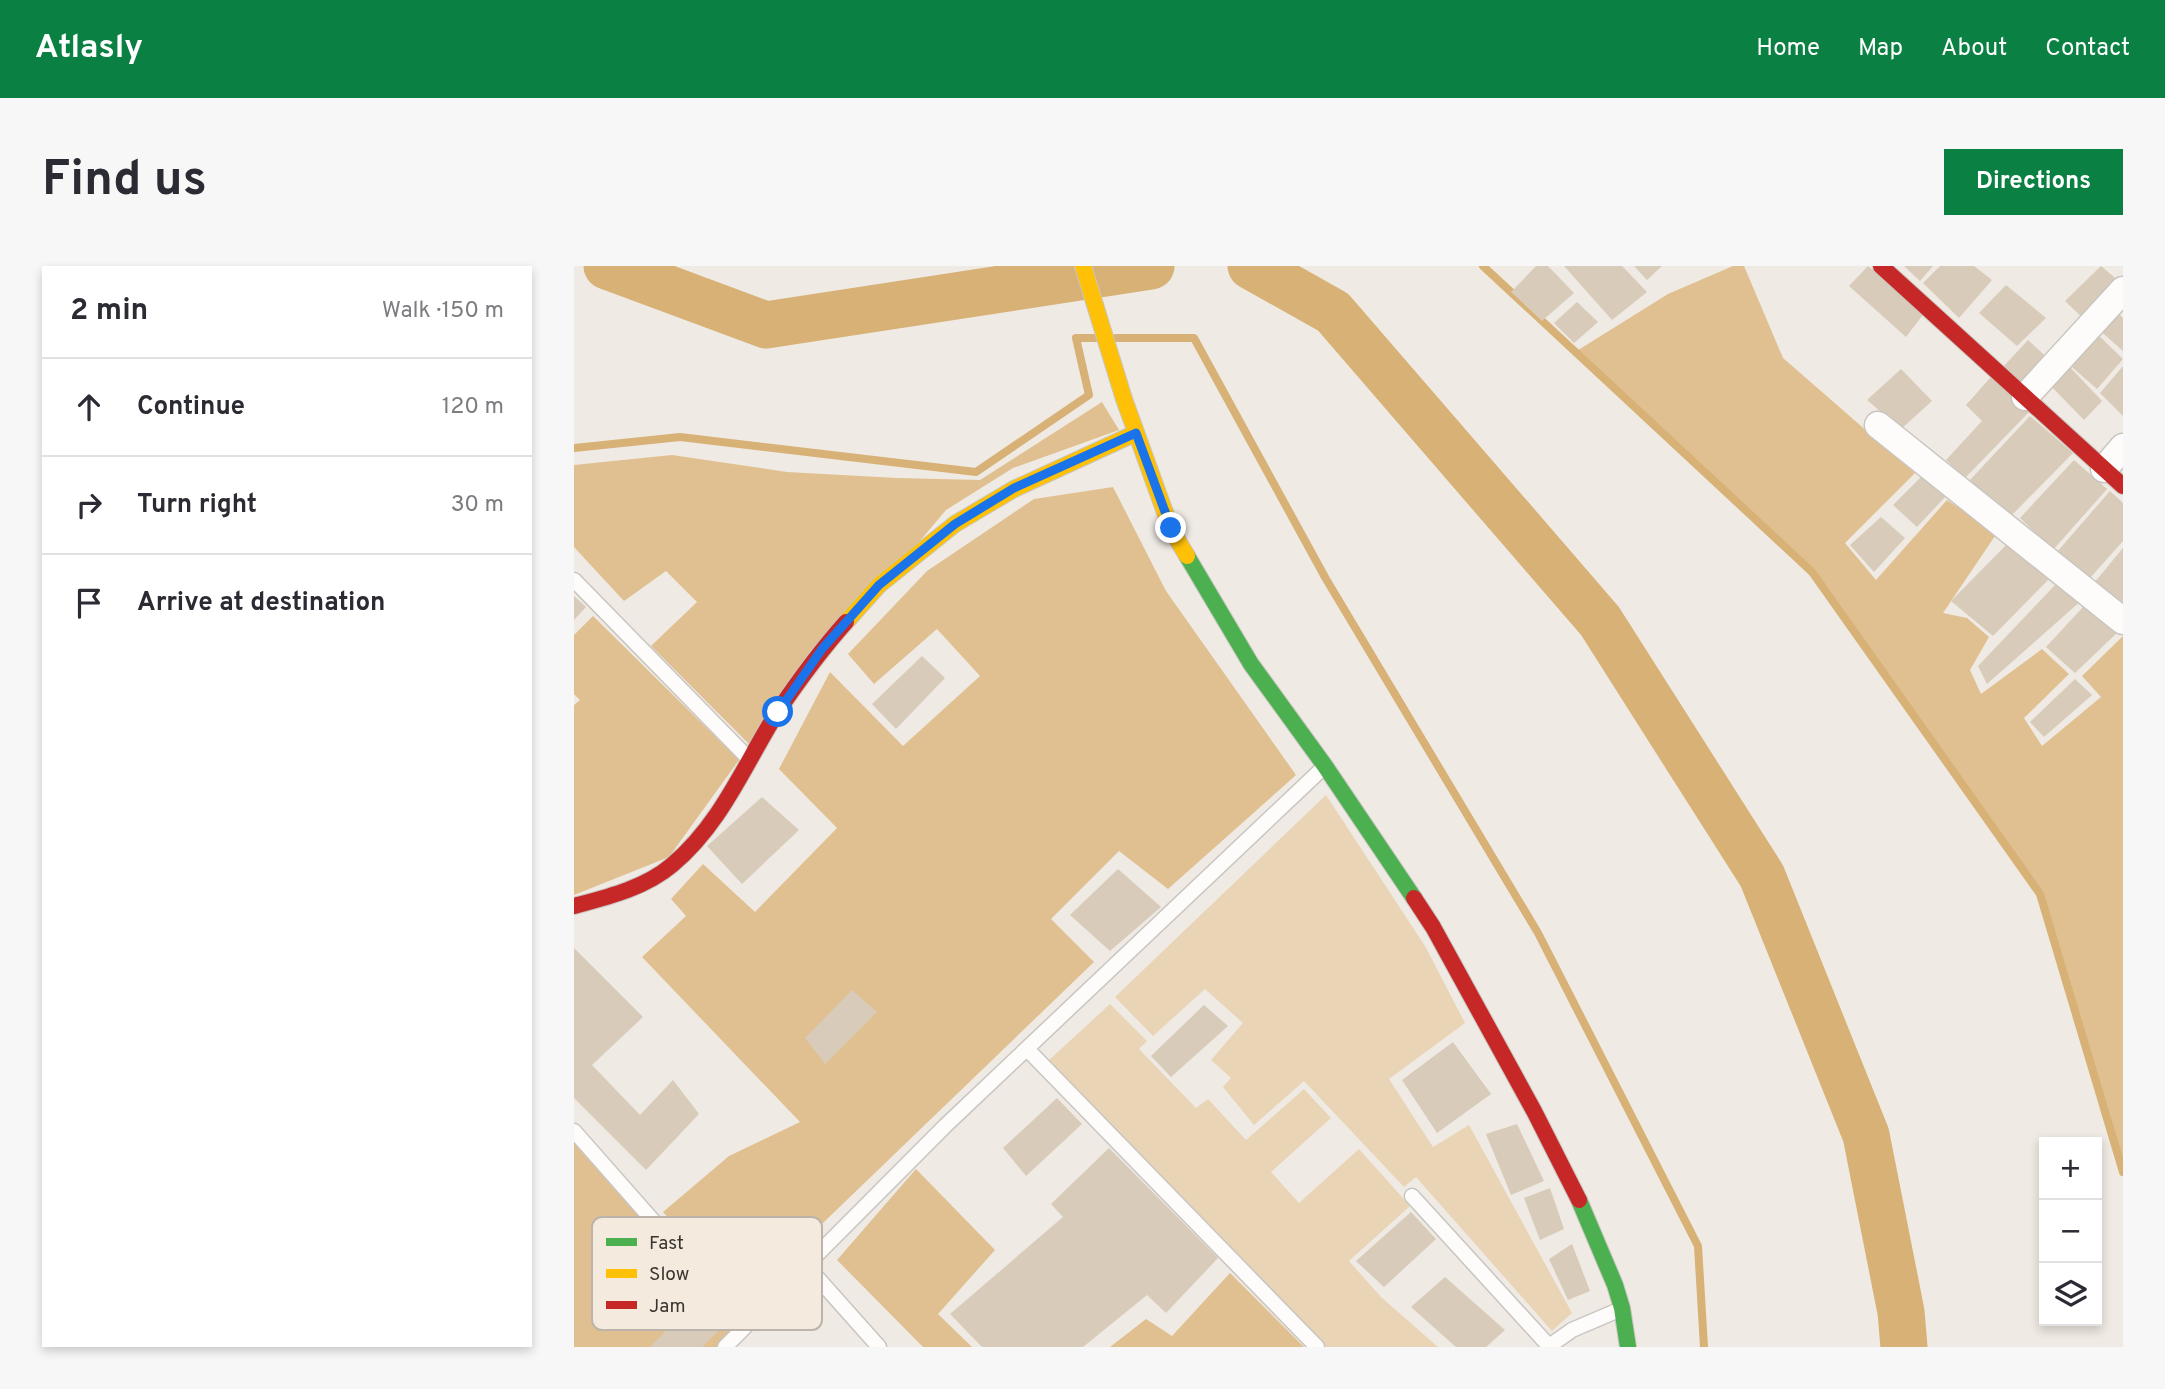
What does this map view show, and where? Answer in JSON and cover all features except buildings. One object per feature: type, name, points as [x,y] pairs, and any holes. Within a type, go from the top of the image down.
[{"type":"street","points":[[1083,266],[1136,433],[1171,528],[1251,664],[1325,766],[1433,927],[1580,1203],[1615,1285],[1622,1308],[1628,1347]]},
{"type":"street","points":[[1881,266],[2114,477],[2123,447]]},
{"type":"street","points":[[2025,397],[2123,290]]},
{"type":"street","points":[[1878,425],[2123,621]]},
{"type":"street","points":[[574,906],[618,894],[643,883],[671,866],[697,840],[723,807],[778,712],[822,649],[879,585],[955,524],[1014,488],[1136,433]]},
{"type":"lane","points":[[574,580],[750,760]]},
{"type":"lane","points":[[822,1249],[945,1126],[1325,766]]},
{"type":"lane","points":[[1027,1049],[1317,1347]]},
{"type":"lane","points":[[574,1131],[650,1217]]},
{"type":"lane","points":[[1412,1196],[1549,1347],[1572,1330],[1622,1308]]},
{"type":"lane","points":[[822,1283],[879,1347]]},
{"type":"lane","points":[[724,1347],[740,1330]]},
{"type":"shaded area","points":[[1733,266],[1744,266],[1783,358],[1915,473],[1845,543],[1876,580],[1947,500],[1997,533],[1943,613],[1967,618],[1989,637],[1970,670],[1981,694],[2042,649],[2069,674],[2024,718],[2042,746],[2101,697],[2082,676],[2123,636],[2123,1172],[2040,894],[1812,572],[1575,352],[1668,294]]},
{"type":"shaded area","points":[[1102,402],[1119,430],[1013,468],[946,510],[749,744],[651,646],[697,602],[666,571],[624,601],[574,547],[574,465],[672,455],[787,472],[980,480]]},
{"type":"shaded area","points":[[1113,487],[1166,591],[1296,775],[1168,889],[1119,851],[1051,919],[1094,962],[822,1224],[822,1217],[668,1217],[663,1212],[729,1156],[800,1122],[642,957],[686,916],[671,899],[703,864],[755,912],[837,828],[779,769],[830,672],[903,746],[980,676],[937,629],[874,684],[848,654],[927,571],[1034,499]]},
{"type":"shaded area","points":[[593,616],[739,760],[669,857],[574,895],[574,705],[580,700],[574,694],[574,635]]},
{"type":"shaded area","points":[[1326,795],[1425,946],[1465,1023],[1389,1079],[1433,1147],[1469,1125],[1572,1313],[1552,1331],[1416,1177],[1404,1187],[1304,1081],[1254,1125],[1223,1087],[1231,1078],[1211,1060],[1243,1023],[1205,989],[1153,1036],[1115,997]]},
{"type":"shaded area","points":[[1110,1004],[1147,1041],[1139,1049],[1196,1108],[1208,1099],[1246,1140],[1304,1089],[1331,1118],[1271,1172],[1299,1203],[1359,1149],[1410,1206],[1349,1261],[1381,1297],[1438,1347],[1325,1347],[1048,1061]]},
{"type":"shaded area","points":[[574,1131],[650,1217],[592,1217],[592,1330],[740,1330],[725,1347],[574,1347]]},
{"type":"shaded area","points":[[916,1169],[995,1250],[938,1314],[972,1347],[923,1347],[837,1260]]},
{"type":"shaded area","points":[[1230,1273],[1304,1347],[1110,1347],[1146,1319],[1172,1336]]},
{"type":"waterway","points":[[607,266],[766,325],[1151,266]]},
{"type":"waterway","points":[[1251,266],[1333,312],[1600,621],[1762,876],[1866,1135],[1901,1312],[1904,1347]]},
{"type":"waterway","points":[[1483,266],[1812,572],[2040,894],[2123,1172]]},
{"type":"waterway","points":[[574,448],[680,437],[976,472],[1089,395],[1076,338],[1096,338]]},
{"type":"waterway","points":[[1116,338],[1194,338],[1326,579],[1538,933],[1698,1246],[1704,1347]]},
{"type":"traffic: fast","points":[[1187,556],[1251,664],[1325,766],[1414,898]]},
{"type":"traffic: fast","points":[[1579,1200],[1615,1285],[1622,1308],[1628,1347]]},
{"type":"traffic: slow","points":[[1083,266],[1124,399],[1171,529],[1187,556]]},
{"type":"traffic: slow","points":[[846,622],[879,585],[955,524],[1014,489],[1136,433]]},
{"type":"traffic: jam","points":[[1881,266],[2123,486]]},
{"type":"traffic: jam","points":[[574,906],[626,891],[650,880],[690,849],[719,812],[786,699],[846,622]]},
{"type":"traffic: jam","points":[[1414,898],[1433,927],[1534,1111],[1579,1200]]},
{"type":"route","points":[[778,712],[822,649],[879,585],[955,524],[1014,488],[1136,433],[1171,528]]}]
